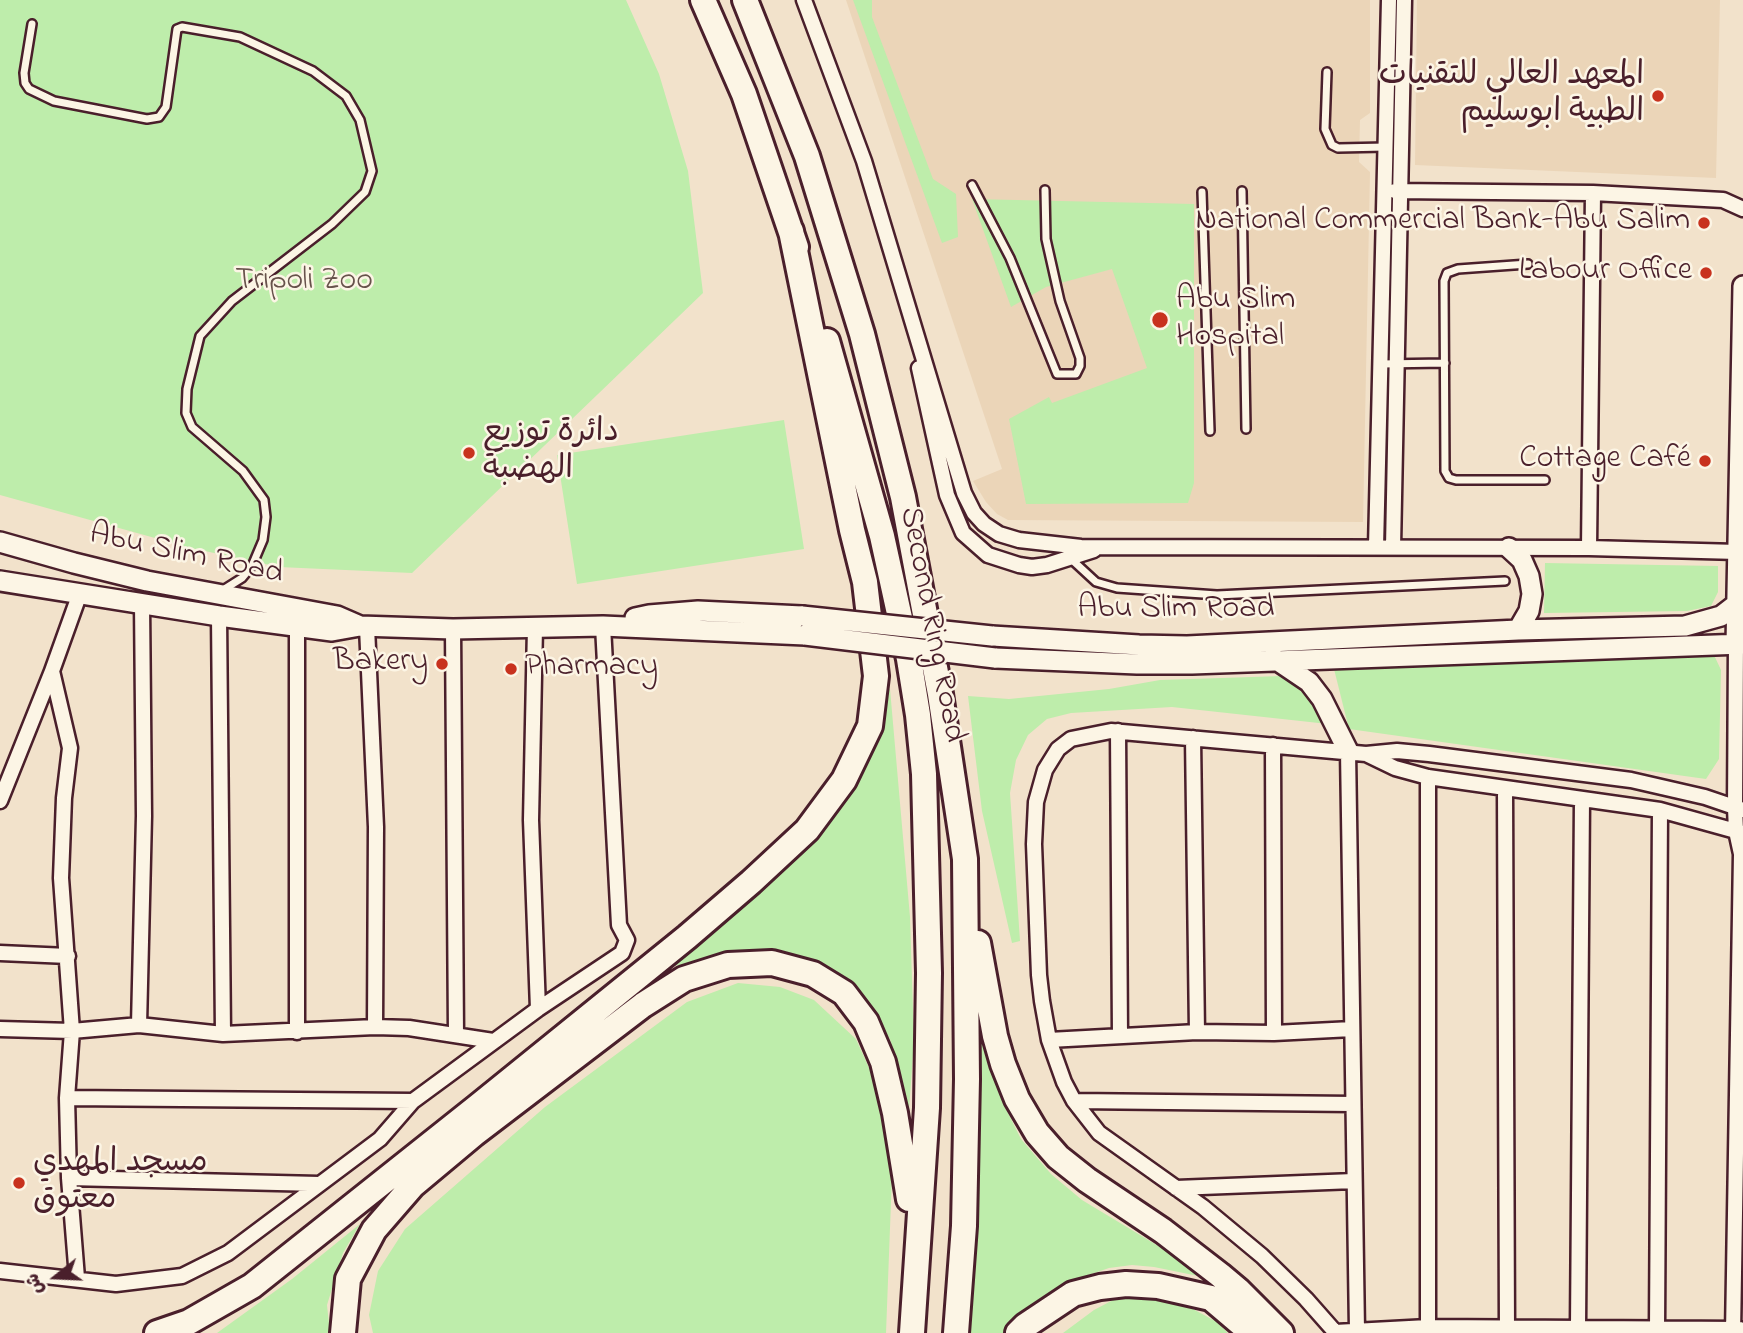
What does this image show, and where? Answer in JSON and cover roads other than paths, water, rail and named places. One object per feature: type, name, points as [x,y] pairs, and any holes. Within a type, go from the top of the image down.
[{"type":"highway","name":"Second Ring Road","points":[[703,0],[744,94],[836,366],[882,536],[909,659],[918,715],[924,774],[929,973],[927,1108],[912,1333]]},
{"type":"highway","name":"Second Ring Road","points":[[745,0],[807,156],[862,334],[903,497],[940,694],[965,859],[967,1079],[964,1226],[956,1333]]},
{"type":"highway","points":[[157,1333],[189,1322],[252,1286],[477,1107],[751,882],[807,830],[844,780],[870,726],[876,676],[865,582],[791,231]]},
{"type":"highway","points":[[965,859],[995,1037],[1017,1099],[1037,1133],[1058,1157],[1087,1180],[1163,1231],[1220,1275],[1281,1333]]},
{"type":"highway","points":[[343,1333],[348,1279],[374,1230],[413,1185],[643,1005],[684,979],[729,965],[772,963],[813,974],[844,993],[866,1022],[883,1062],[895,1113],[916,1250]]},
{"type":"highway","points":[[1018,1333],[1073,1294],[1126,1284],[1158,1286],[1211,1298],[1252,1333]]},
{"type":"main road","points":[[1740,644],[1743,286]]},
{"type":"main road","name":"Abu Slim Road","points":[[0,541],[74,564],[147,581],[337,616],[364,627]]},
{"type":"main road","points":[[1509,548],[1522,560],[1530,576],[1532,594],[1529,611],[1518,630]]},
{"type":"main road","name":"Abu Slim Road","points":[[0,583],[332,631],[364,627],[603,626],[649,615],[698,611],[995,658],[1137,664],[1740,644]]},
{"type":"main road","name":"Abu Slim Road","points":[[804,626],[1187,646],[1518,630],[1685,626],[1702,624],[1721,616],[1740,602]]},
{"type":"main road","points":[[1275,659],[1309,682],[1357,752]]},
{"type":"street","points":[[804,0],[864,162],[922,346],[957,472],[974,513],[999,534],[1019,540],[1080,547],[1589,548],[1740,552]]},
{"type":"street","points":[[1389,0],[1395,97],[1398,363],[1393,547]]},
{"type":"street","points":[[1376,547],[1381,364],[1394,191],[1387,147],[1395,97],[1404,0]]},
{"type":"street","points":[[1394,191],[1593,193],[1723,200],[1743,209]]},
{"type":"street","points":[[1589,548],[1593,193]]},
{"type":"street","points":[[912,321],[936,448],[950,504],[963,533],[988,555],[1032,567],[1105,546]]},
{"type":"street","points":[[0,801],[80,593]]},
{"type":"street","points":[[139,1024],[144,816],[142,603]]},
{"type":"street","points":[[219,616],[223,1034]]},
{"type":"street","points":[[0,1270],[117,1283],[182,1276],[228,1253],[380,1139],[413,1101],[538,1009],[622,953],[627,940],[620,925],[603,626]]},
{"type":"street","points":[[364,627],[376,827],[375,1027]]},
{"type":"street","points":[[536,627],[531,820],[538,1009]]},
{"type":"street","points":[[297,628],[297,1032]]},
{"type":"street","points":[[453,628],[456,1035]]},
{"type":"street","points":[[1739,809],[1704,797],[1631,780],[1429,754],[1397,751],[1357,752],[1118,731],[1072,740],[1058,749],[1045,770],[1036,802],[1034,844],[1039,975],[1049,1040],[1064,1082],[1074,1101],[1100,1133],[1176,1188],[1262,1256],[1336,1332],[1428,1327],[1737,1331],[1742,853],[1739,832],[1740,644]]},
{"type":"street","points":[[52,671],[70,747],[64,797],[61,878],[72,1031],[67,1098],[69,1178],[77,1278]]},
{"type":"street","points":[[1118,731],[1120,1036]]},
{"type":"street","points":[[1193,738],[1197,1032]]},
{"type":"street","points":[[1273,745],[1274,1033]]},
{"type":"street","points":[[1357,752],[1395,768],[1428,777],[1660,810],[1739,832]]},
{"type":"street","points":[[1357,752],[1352,1029],[1357,1330]]},
{"type":"street","points":[[1428,777],[1428,1327]]},
{"type":"street","points":[[1505,789],[1507,1329]]},
{"type":"street","points":[[1578,1327],[1582,800]]},
{"type":"street","points":[[1657,1330],[1660,810]]},
{"type":"street","points":[[0,953],[68,956]]},
{"type":"street","points":[[0,1029],[72,1031],[139,1024],[223,1034],[375,1027],[409,1028],[493,1041]]},
{"type":"street","points":[[1049,1040],[1197,1032],[1274,1033],[1352,1029]]},
{"type":"street","points":[[67,1098],[413,1101]]},
{"type":"street","points":[[1074,1101],[1353,1104]]},
{"type":"street","points":[[69,1178],[319,1184]]},
{"type":"street","points":[[1176,1188],[1354,1181]]},
{"type":"lane","points":[[32,24],[24,73],[25,83],[29,89],[54,101],[147,118],[159,117],[166,107],[177,29],[182,27],[240,37],[313,71],[346,96],[360,120],[372,171],[365,192],[332,224],[232,301],[200,336],[187,389],[186,413],[192,427],[243,471],[264,500],[266,517],[263,540],[252,566],[243,578],[216,594]]},
{"type":"lane","points":[[1327,72],[1325,129],[1332,145],[1338,148],[1387,147]]},
{"type":"lane","points":[[972,185],[1010,258],[1057,374],[1076,374],[1080,358],[1060,301],[1046,239],[1045,190]]},
{"type":"lane","points":[[1242,191],[1246,429]]},
{"type":"lane","points":[[1202,192],[1210,430]]},
{"type":"lane","points":[[1528,264],[1447,273],[1444,281],[1445,471],[1449,478],[1456,480],[1545,480]]},
{"type":"lane","points":[[1381,364],[1444,363]]},
{"type":"lane","points":[[1070,558],[1096,583],[1117,588],[1217,595],[1505,582]]},
{"type":"place","name":"المعهد العالي للتقنيات الطبية ابوسليم","points":[[1658,96]]},
{"type":"place","name":"National Commercial Bank-Abu Salim","points":[[1704,223]]},
{"type":"place","name":"Labour Office","points":[[1706,273]]},
{"type":"place","name":"Abu Slim Hospital","points":[[1160,320]]},
{"type":"place","name":"دائرة توزيع الهضبة","points":[[469,453]]},
{"type":"place","name":"Cottage Café","points":[[1705,461]]},
{"type":"place","name":"Bakery","points":[[442,664]]},
{"type":"place","name":"Pharmacy","points":[[511,669]]},
{"type":"place","name":"مسجد المهدي معتوق","points":[[19,1183]]},
{"type":"park label","name":"Tripoli Zoo","points":[[304,283]]}]
